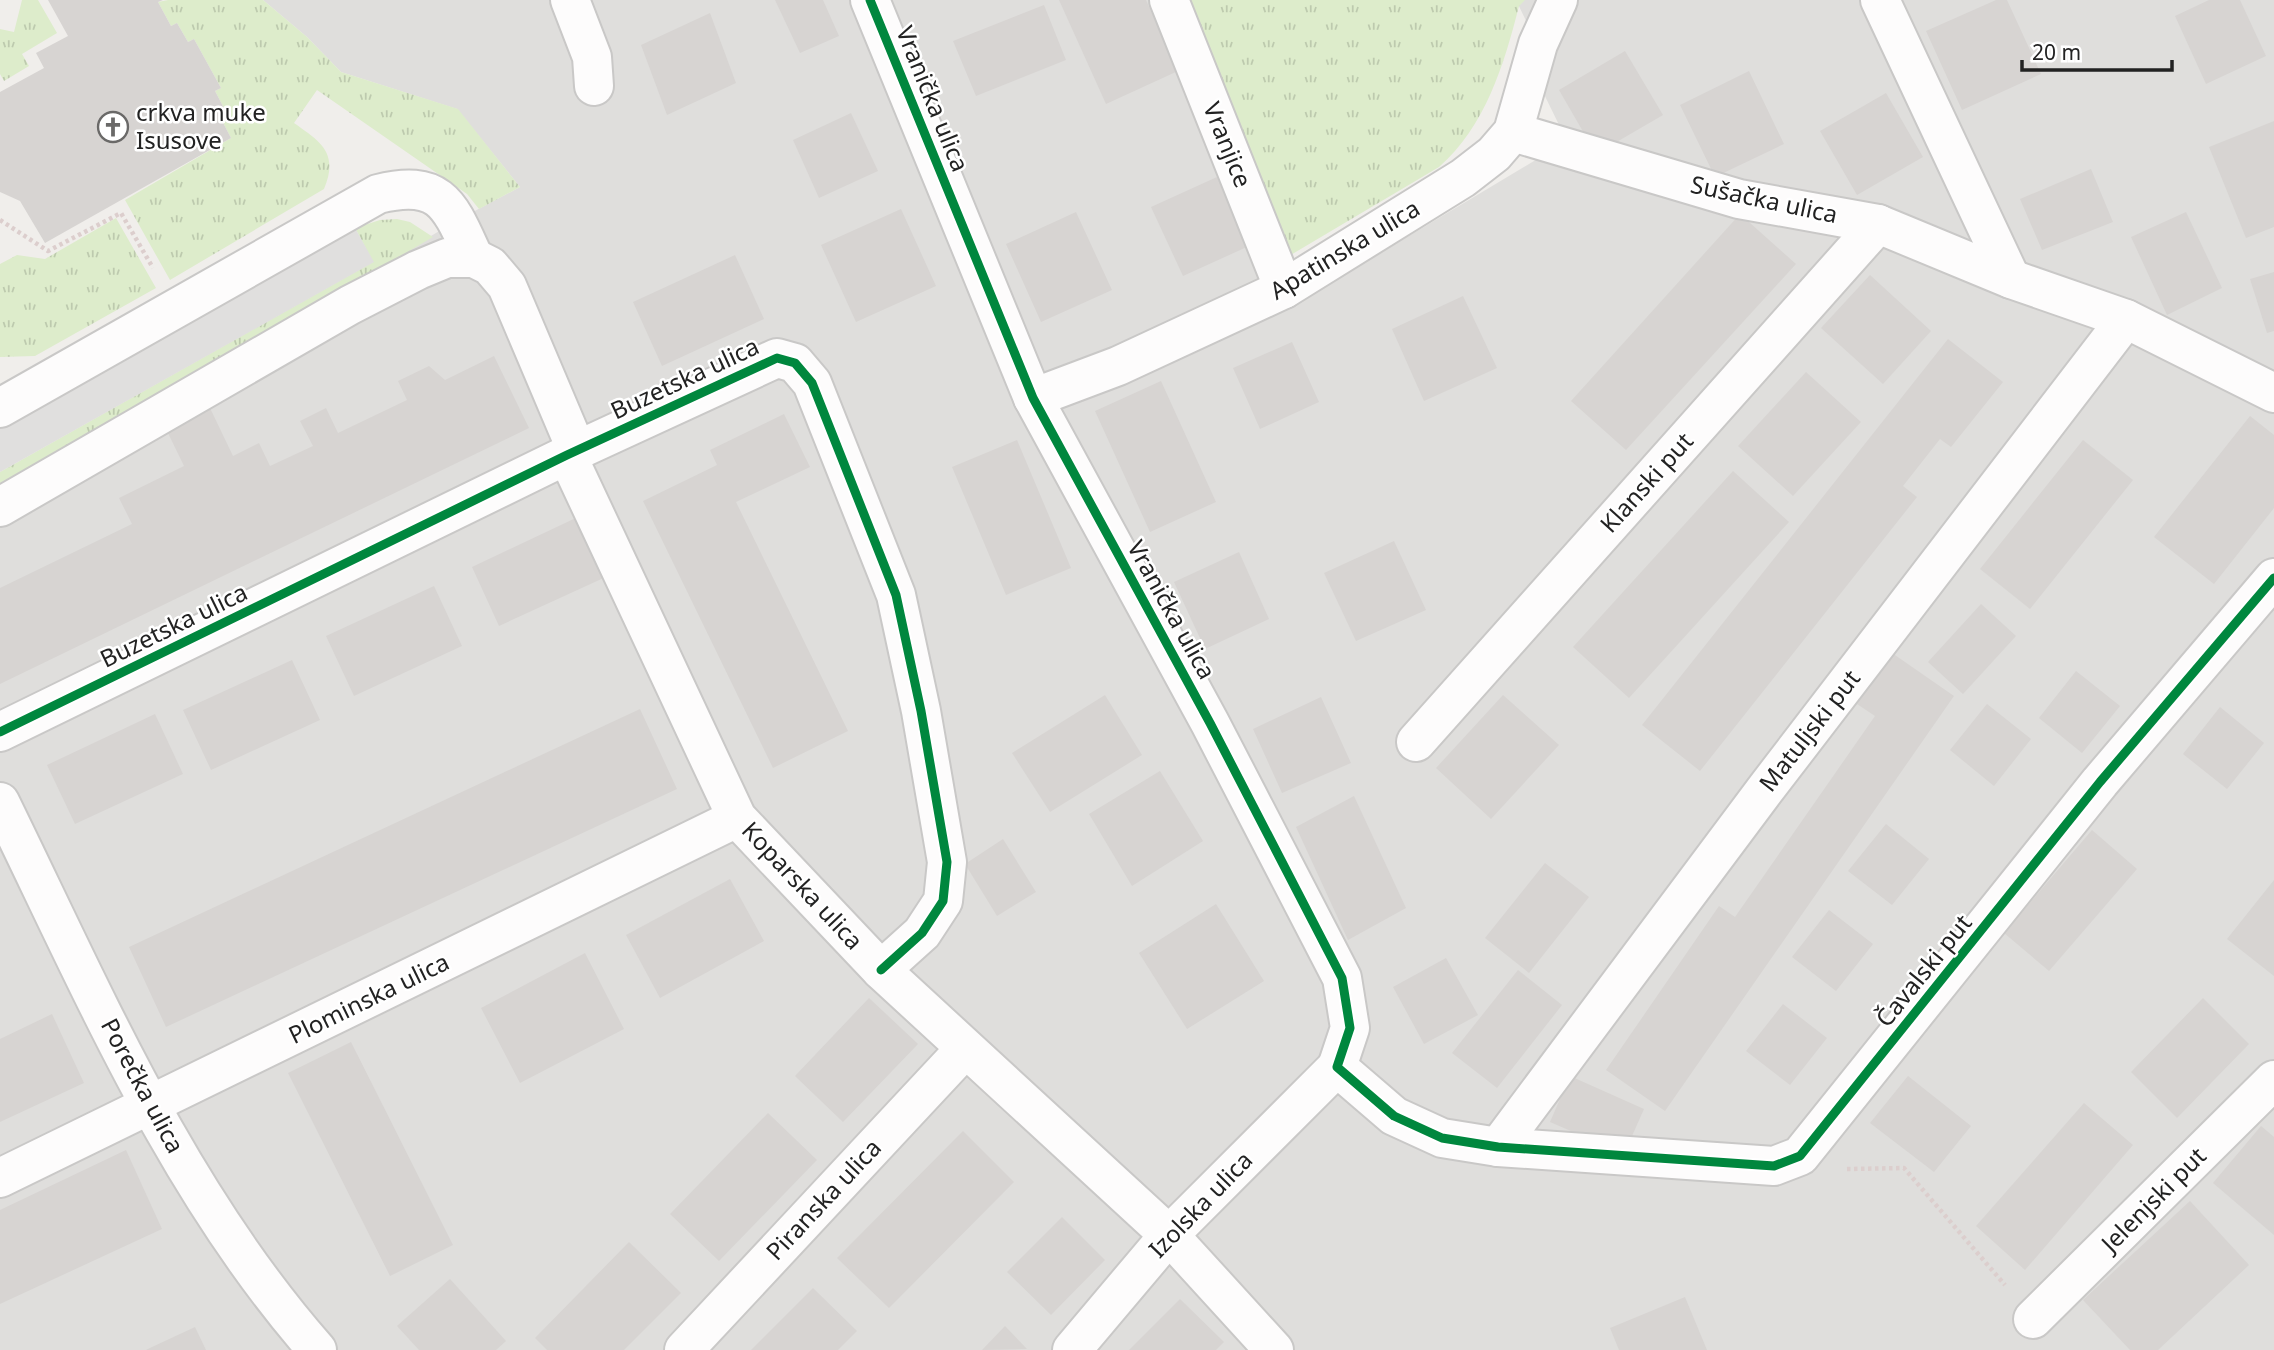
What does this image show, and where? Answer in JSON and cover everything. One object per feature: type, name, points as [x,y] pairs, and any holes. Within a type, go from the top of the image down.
[{"type":"street","points":[[570,0],[592,57],[594,86]]},
{"type":"street","name":"Vranička ulica","points":[[870,0],[1033,397],[1210,723],[1342,978],[1350,1028],[1337,1067]]},
{"type":"street","name":"Vranjice","points":[[1169,0],[1284,289]]},
{"type":"street","name":"Apatinska ulica","points":[[1033,397],[1118,366],[1284,289],[1462,178],[1494,154],[1513,132],[1538,44],[1558,0]]},
{"type":"street","points":[[1880,0],[2011,279]]},
{"type":"street","name":"Sušačka ulica","points":[[1513,132],[1740,199],[1878,223],[2011,279],[2126,319],[2274,393]]},
{"type":"street","points":[[0,408],[377,194],[400,188],[426,190],[444,200],[474,258]]},
{"type":"street","name":"Klanski put","points":[[1416,742],[1878,223]]},
{"type":"street","points":[[0,507],[350,305],[447,258],[474,258],[490,265],[507,286],[572,453]]},
{"type":"street","name":"Matuljski put","points":[[1499,1147],[1764,791],[2126,319]]},
{"type":"street","name":"Buzetska ulica","points":[[0,732],[572,453],[777,358],[795,363],[812,383],[896,595],[921,711],[947,862],[943,901],[922,933],[881,970]]},
{"type":"street","name":"Koparska ulica","points":[[572,453],[737,818],[881,970],[964,1050],[1169,1235],[1274,1350]]},
{"type":"street","name":"Čavalski put","points":[[1800,1156],[2100,782],[2274,578]]},
{"type":"street","name":"Porečka ulica","points":[[0,802],[150,1107],[210,1210],[271,1297],[317,1350]]},
{"type":"street","name":"Plominska ulica","points":[[0,1178],[737,818]]},
{"type":"street","name":"Piranska ulica","points":[[684,1350],[964,1050]]},
{"type":"street","points":[[1337,1067],[1394,1116],[1442,1138],[1499,1147],[1774,1166],[1800,1156]]},
{"type":"street","name":"Izolska ulica","points":[[1072,1350],[1169,1235],[1337,1067]]},
{"type":"street","name":"Jelenjski put","points":[[2034,1319],[2274,1080]]},
{"type":"path","points":[[0,219],[48,251],[121,213],[176,308]]},
{"type":"path","points":[[1800,1156],[1814,1170],[1904,1168],[2034,1319]]},
{"type":"shaded area","points":[[263,0],[1156,0],[1282,312],[1544,155],[1561,129],[1542,90],[1548,66],[1516,0],[2274,0],[2274,1350],[0,1350],[0,483],[244,348],[456,221],[520,187],[457,109],[341,72],[307,37]]},
{"type":"shaded area","points":[[355,228],[374,262],[0,472],[0,429]]},
{"type":"green space","points":[[22,0],[38,0],[57,33],[22,54],[29,66],[4,81],[0,74],[0,29],[14,32]]},
{"type":"green space","points":[[263,0],[307,37],[341,72],[458,109],[520,187],[479,209],[467,194],[317,90],[294,123],[325,150],[329,166],[324,189],[170,280],[125,200],[231,138],[219,115],[226,112],[215,91],[221,88],[194,39],[188,42],[177,23],[171,26],[158,2]]},
{"type":"green space","points":[[1184,0],[1525,0],[1519,6],[1491,94],[1469,133],[1455,151],[1439,167],[1289,256]]},
{"type":"green space","points":[[116,218],[156,288],[35,356],[0,357],[0,264],[17,255],[45,259]]},
{"type":"green space","points":[[397,219],[410,222],[433,237],[244,348],[0,483],[0,472],[373,262],[355,228],[380,220]]},
{"type":"building","name":"crkva muke Isusove","points":[[48,0],[163,0],[158,2],[171,26],[177,23],[188,42],[194,39],[221,88],[215,91],[226,112],[219,115],[231,138],[45,243],[20,201],[0,192],[0,92],[44,68],[36,53],[68,36]]},
{"type":"building","points":[[775,0],[823,0],[839,36],[800,53]]},
{"type":"building","points":[[1059,0],[1146,0],[1178,71],[1106,104]]},
{"type":"building","points":[[1996,0],[2007,0],[2041,74],[1962,110],[1926,31]]},
{"type":"building","points":[[2209,0],[2240,0],[2266,56],[2206,84],[2175,16]]},
{"type":"building","points":[[1044,5],[1066,60],[976,96],[953,41]]},
{"type":"building","points":[[710,13],[736,83],[667,115],[641,45]]},
{"type":"building","points":[[1625,51],[1663,115],[1596,154],[1559,90]]},
{"type":"building","points":[[1749,71],[1784,144],[1715,177],[1680,105]]},
{"type":"building","points":[[1886,93],[1923,157],[1857,195],[1820,131]]},
{"type":"building","points":[[851,113],[878,171],[819,198],[793,140]]},
{"type":"building","points":[[2274,121],[2274,227],[2246,238],[2209,147]]},
{"type":"building","points":[[2091,169],[2113,222],[2042,250],[2020,199]]},
{"type":"building","points":[[1217,177],[1249,246],[1183,276],[1151,207]]},
{"type":"building","points":[[901,209],[936,286],[856,322],[821,245]]},
{"type":"building","points":[[1076,212],[1112,290],[1041,322],[1006,244]]},
{"type":"building","points":[[2186,212],[2222,288],[2167,315],[2131,237]]},
{"type":"building","points":[[1740,214],[1796,264],[1626,450],[1571,401]]},
{"type":"building","points":[[735,255],[764,319],[662,366],[633,302]]},
{"type":"building","points":[[2274,272],[2274,331],[2267,333],[2250,279]]},
{"type":"building","points":[[1870,275],[1931,331],[1883,384],[1821,328]]},
{"type":"building","points":[[1463,296],[1497,368],[1424,401],[1392,329]]},
{"type":"building","points":[[1948,339],[2003,382],[1951,447],[1940,439],[1903,486],[1917,497],[1700,771],[1642,725]]},
{"type":"building","points":[[1292,342],[1319,402],[1260,429],[1233,368]]},
{"type":"building","points":[[494,356],[529,428],[0,684],[0,588],[132,524],[119,498],[184,466],[166,429],[210,408],[233,456],[259,443],[270,466],[313,446],[300,421],[326,408],[338,433],[407,400],[398,381],[429,366],[445,380]]},
{"type":"building","points":[[1806,372],[1861,422],[1793,496],[1738,446]]},
{"type":"building","points":[[1161,381],[1216,502],[1150,532],[1095,411]]},
{"type":"building","points":[[784,414],[810,467],[736,502],[848,731],[773,768],[643,501],[717,465],[710,450]]},
{"type":"building","points":[[2250,416],[2274,435],[2274,508],[2214,584],[2154,537]]},
{"type":"building","points":[[1017,440],[1071,568],[1006,595],[952,467]]},
{"type":"building","points":[[2083,440],[2133,480],[2030,609],[1980,569]]},
{"type":"building","points":[[1733,471],[1789,522],[1629,698],[1573,647]]},
{"type":"building","points":[[580,516],[608,576],[499,626],[472,567]]},
{"type":"building","points":[[1394,541],[1426,610],[1356,641],[1324,573]]},
{"type":"building","points":[[1239,552],[1269,619],[1205,649],[1174,582]]},
{"type":"building","points":[[434,586],[462,646],[354,696],[326,636]]},
{"type":"building","points":[[1981,604],[2016,636],[1963,694],[1928,662]]},
{"type":"building","points":[[1892,653],[1954,696],[1665,1111],[1606,1070],[1719,906],[1735,917],[1875,716],[1857,704]]},
{"type":"building","points":[[292,660],[320,720],[211,770],[183,710]]},
{"type":"building","points":[[2076,671],[2120,706],[2082,753],[2039,718]]},
{"type":"building","points":[[1105,695],[1142,755],[1050,812],[1012,753]]},
{"type":"building","points":[[1503,695],[1559,745],[1491,819],[1436,768]]},
{"type":"building","points":[[1321,697],[1351,763],[1282,793],[1253,729]]},
{"type":"building","points":[[1987,704],[2031,739],[1994,786],[1950,750]]},
{"type":"building","points":[[2220,707],[2264,743],[2227,789],[2183,754]]},
{"type":"building","points":[[640,709],[677,789],[166,1027],[129,947]]},
{"type":"building","points":[[155,714],[183,774],[75,824],[47,765]]},
{"type":"building","points":[[1160,771],[1203,841],[1132,886],[1089,814]]},
{"type":"building","points":[[1354,796],[1406,908],[1348,940],[1296,827]]},
{"type":"building","points":[[1886,824],[1929,859],[1892,905],[1848,871]]},
{"type":"building","points":[[2092,830],[2137,869],[2049,971],[2004,933]]},
{"type":"building","points":[[1003,839],[1036,892],[997,916],[965,864]]},
{"type":"building","points":[[1545,863],[1589,897],[1529,973],[1485,938]]},
{"type":"building","points":[[730,879],[764,941],[660,998],[626,935]]},
{"type":"building","points":[[2274,880],[2274,976],[2227,939]]},
{"type":"building","points":[[1216,904],[1264,981],[1187,1029],[1139,953]]},
{"type":"building","points":[[1829,910],[1873,944],[1836,991],[1792,957]]},
{"type":"building","points":[[585,953],[624,1029],[520,1083],[481,1008]]},
{"type":"building","points":[[1446,958],[1478,1015],[1424,1044],[1393,987]]},
{"type":"building","points":[[1518,970],[1562,1005],[1497,1088],[1452,1053]]},
{"type":"building","points":[[869,998],[918,1044],[843,1122],[795,1076]]},
{"type":"building","points":[[2203,998],[2249,1044],[2177,1118],[2131,1072]]},
{"type":"building","points":[[1783,1004],[1827,1038],[1790,1085],[1746,1051]]},
{"type":"building","points":[[52,1014],[84,1083],[0,1122],[0,1039]]},
{"type":"building","points":[[351,1042],[453,1245],[390,1276],[288,1073]]},
{"type":"building","points":[[1570,1076],[1644,1109],[1624,1154],[1550,1122]]},
{"type":"building","points":[[1908,1076],[1971,1126],[1934,1172],[1870,1123]]},
{"type":"building","points":[[2084,1103],[2133,1145],[2025,1270],[1976,1226]]},
{"type":"building","points":[[768,1113],[817,1160],[719,1261],[670,1214]]},
{"type":"building","points":[[2261,1126],[2274,1137],[2274,1235],[2213,1183]]},
{"type":"building","points":[[963,1131],[1014,1182],[889,1308],[837,1258]]},
{"type":"building","points":[[126,1150],[162,1229],[0,1304],[0,1210]]},
{"type":"building","points":[[2190,1201],[2249,1265],[2158,1350],[2130,1350],[2083,1300]]},
{"type":"building","points":[[1062,1217],[1105,1260],[1051,1315],[1007,1272]]},
{"type":"building","points":[[629,1242],[681,1293],[624,1350],[547,1350],[535,1338]]},
{"type":"building","points":[[450,1279],[506,1341],[496,1350],[419,1350],[397,1326]]},
{"type":"building","points":[[813,1288],[857,1331],[838,1350],[751,1350]]},
{"type":"building","points":[[1685,1297],[1707,1350],[1619,1350],[1610,1328]]},
{"type":"building","points":[[1180,1299],[1224,1342],[1216,1350],[1129,1350]]},
{"type":"building","points":[[1005,1326],[1027,1349],[982,1350]]},
{"type":"building","points":[[195,1327],[206,1350],[146,1350],[152,1347]]},
{"type":"cycle path","points":[[870,0],[1033,398],[1210,723],[1342,978],[1350,1028],[1337,1067],[1394,1116],[1442,1138],[1498,1147],[1774,1166],[1800,1156],[2100,782],[2274,578]]},
{"type":"cycle path","points":[[0,732],[567,455],[777,358],[795,363],[812,383],[896,595],[921,711],[947,862],[943,901],[922,933],[881,970]]},
{"type":"place","name":"crkva muke Isusove","points":[[113,127]]}]
